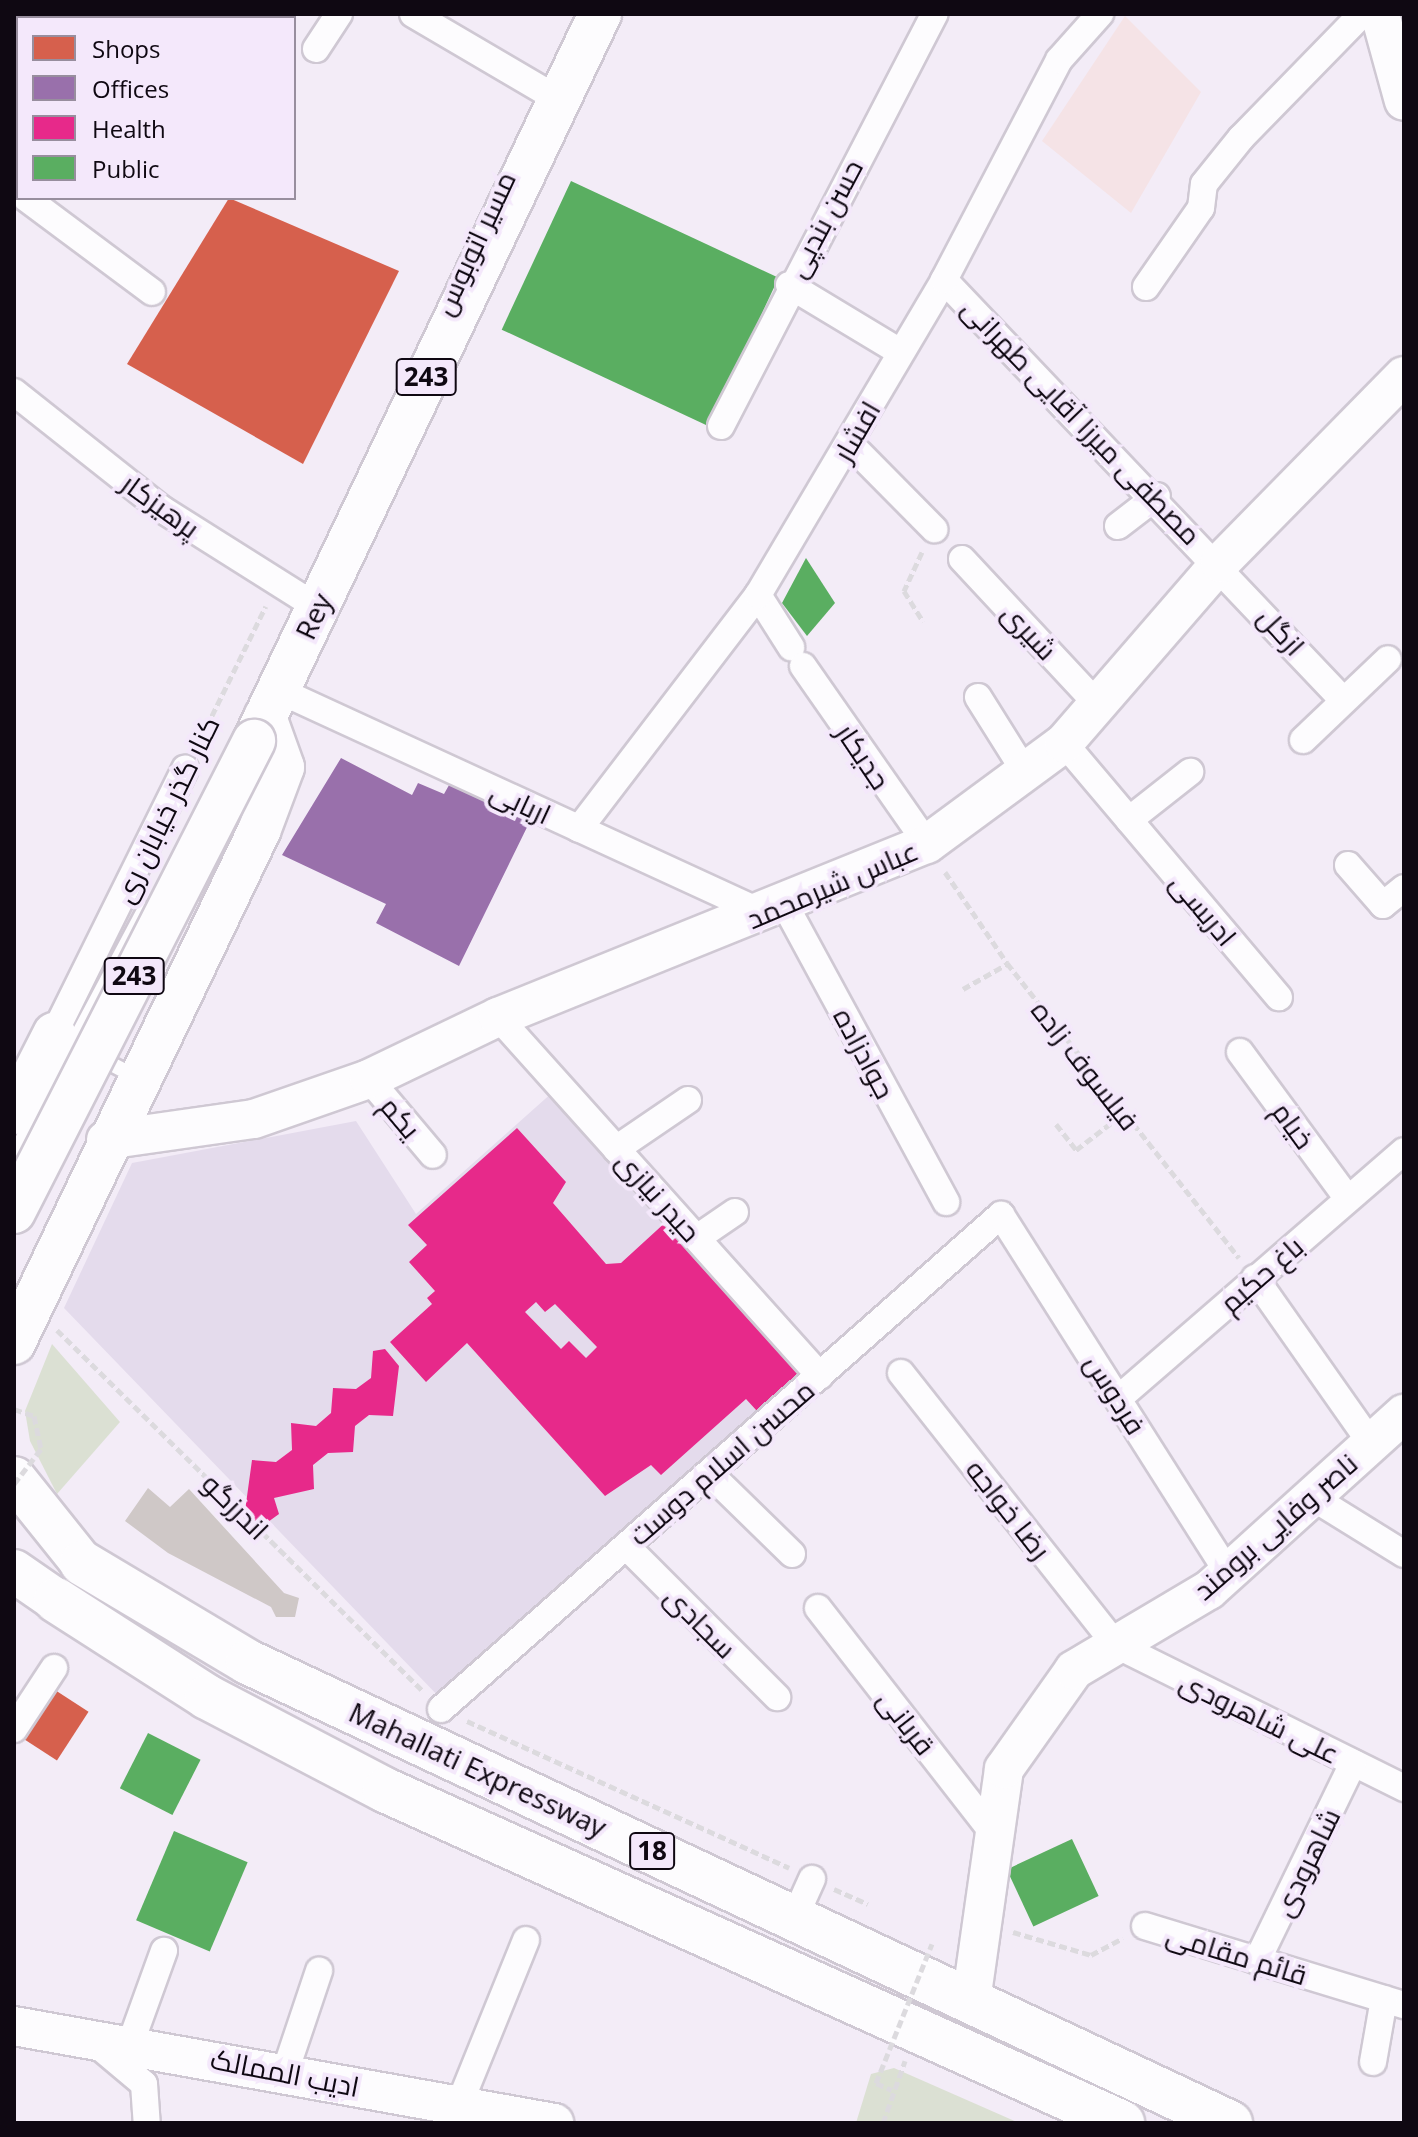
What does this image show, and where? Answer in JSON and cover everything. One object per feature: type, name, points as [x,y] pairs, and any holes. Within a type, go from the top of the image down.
[{"type":"highway","name":"Mahallati Expressway","points":[[82,1563],[248,1662],[1230,2123]]},
{"type":"highway","name":"Mahallati Expressway","points":[[56,1600],[207,1697],[480,1833],[1122,2123]]},
{"type":"highway","points":[[480,1833],[464,1809],[466,1796],[505,1780]]},
{"type":"main road","name":"Rey","points":[[14,1212],[263,711],[310,604],[600,14]]},
{"type":"main road","points":[[14,1343],[106,1140],[283,767],[263,711]]},
{"type":"main road","points":[[14,1113],[64,1039]]},
{"type":"main road","points":[[23,1470],[82,1563]]},
{"type":"main road","points":[[14,1517],[82,1563]]},
{"type":"main road","points":[[14,1571],[56,1600]]},
{"type":"main road","points":[[14,1586],[56,1600]]},
{"type":"street","points":[[316,49],[339,14]]},
{"type":"street","points":[[413,14],[546,92]]},
{"type":"street","name":"حسن بندپی","points":[[721,426],[789,285],[935,14]]},
{"type":"street","name":"افشار","points":[[579,829],[758,595],[850,444],[944,280],[1059,60],[1100,14]]},
{"type":"street","points":[[1146,287],[1231,150],[1362,14]]},
{"type":"street","points":[[1380,14],[1404,101]]},
{"type":"street","points":[[29,200],[152,292]]},
{"type":"street","name":"مصطفی میرزا آقایی طهرانی","points":[[944,280],[1220,563]]},
{"type":"street","points":[[789,285],[900,352]]},
{"type":"street","name":"عباس شیرمحمد","points":[[106,1140],[254,1119],[369,1079],[498,1017],[775,910],[927,844],[1027,775],[1064,743],[1220,563],[1404,376]]},
{"type":"street","name":"پرهیزکار","points":[[14,392],[163,510],[310,604]]},
{"type":"street","points":[[850,444],[934,529]]},
{"type":"street","points":[[1118,526],[1157,496]]},
{"type":"street","name":"شیری","points":[[962,559],[1097,704]]},
{"type":"street","name":"ازگل","points":[[1220,563],[1343,700]]},
{"type":"street","name":"جدیکار","points":[[758,595],[927,844]]},
{"type":"street","points":[[1303,740],[1388,659]]},
{"type":"street","points":[[978,697],[1027,775]]},
{"type":"street","name":"اربابی","points":[[263,711],[579,829],[775,910]]},
{"type":"street","name":"ادریسی","points":[[1064,743],[1279,997]]},
{"type":"street","name":"کنار گذر خیابان ری","points":[[64,1039],[185,769]]},
{"type":"street","points":[[1129,820],[1190,772]]},
{"type":"street","points":[[1348,865],[1383,905],[1404,888]]},
{"type":"street","name":"جوادزاده","points":[[775,910],[946,1202]]},
{"type":"street","name":"حیدر نیازی","points":[[498,1017],[820,1376]]},
{"type":"street","name":"خیام","points":[[1240,1052],[1348,1199]]},
{"type":"street","name":"یکم","points":[[369,1079],[433,1155]]},
{"type":"street","points":[[616,1149],[688,1100]]},
{"type":"street","name":"باغ حکیم","points":[[1119,1398],[1404,1151]]},
{"type":"street","points":[[697,1238],[735,1212]]},
{"type":"street","name":"محسن اسلام دوست","points":[[441,1709],[1001,1215]]},
{"type":"street","name":"فردوس","points":[[1001,1215],[1228,1573]]},
{"type":"street","points":[[1255,1278],[1394,1424]]},
{"type":"street","name":"رضا خواجه","points":[[901,1373],[1116,1645]]},
{"type":"street","name":"ناصر وفایی برومند","points":[[971,2001],[1004,1769],[1074,1670],[1228,1573],[1394,1424]]},
{"type":"street","points":[[709,1473],[792,1554]]},
{"type":"street","points":[[1312,1497],[1404,1554]]},
{"type":"street","name":"سجادی","points":[[626,1546],[777,1697]]},
{"type":"street","name":"قربانی","points":[[818,1608],[995,1835]]},
{"type":"street","name":"علی شاهرودی","points":[[1116,1645],[1404,1788]]},
{"type":"street","points":[[14,1729],[54,1668]]},
{"type":"street","name":"شاهرودی","points":[[1257,1961],[1353,1763]]},
{"type":"street","points":[[794,1919],[812,1879]]},
{"type":"street","name":"قائم مقامی","points":[[1145,1926],[1394,2002]]},
{"type":"street","points":[[459,2105],[526,1940]]},
{"type":"street","points":[[131,2042],[164,1951]]},
{"type":"street","points":[[285,2072],[319,1971]]},
{"type":"street","points":[[1373,2062],[1394,2002]]},
{"type":"street","name":"ادیب الممالک","points":[[14,2026],[131,2042],[554,2123]]},
{"type":"street","points":[[84,2034],[144,2084],[147,2123]]},
{"type":"lane","name":"مسیر اتوبوس","points":[[310,604],[582,14]]},
{"type":"lane","points":[[14,1155],[64,1039],[154,892]]},
{"type":"lane","points":[[64,1039],[138,1078]]},
{"type":"path","points":[[923,622],[904,591],[934,529]]},
{"type":"path","name":"کنار گذر خیابان ری","points":[[185,769],[278,584]]},
{"type":"path","name":"فیلسوف زاده","points":[[927,844],[1007,963],[1255,1278]]},
{"type":"path","points":[[963,989],[1007,963]]},
{"type":"path","points":[[1056,1124],[1076,1150],[1123,1114]]},
{"type":"path","name":"اندرزگو","points":[[31,1304],[441,1709]]},
{"type":"path","points":[[14,1409],[34,1416],[23,1470]]},
{"type":"path","points":[[441,1709],[868,1904]]},
{"type":"path","name":"قائم مقامی","points":[[984,1923],[1091,1955],[1145,1926]]},
{"type":"path","points":[[892,2090],[876,2083],[932,1944]]},
{"type":"path","points":[[883,2123],[892,2090],[918,2030]]},
{"type":"shaded area","points":[[1125,16],[1201,92],[1131,213],[1042,141]]},
{"type":"shaded area","points":[[554,1091],[807,1371],[443,1701],[64,1308],[132,1163],[356,1121],[416,1214]]},
{"type":"shaded area","points":[[52,1344],[120,1422],[57,1494],[30,1441],[25,1411]]},
{"type":"shaded area","points":[[894,2068],[1019,2123],[856,2123],[871,2074]]},
{"type":"building: Shops","points":[[228,200],[399,271],[303,464],[127,364]]},
{"type":"building: Shops","points":[[55,1690],[89,1712],[57,1760],[23,1739]]},
{"type":"building: Offices","points":[[341,758],[412,795],[418,783],[444,794],[453,778],[533,815],[459,966],[376,923],[386,904],[282,855]]},
{"type":"building: Health","points":[[517,1128],[566,1182],[553,1203],[606,1264],[621,1263],[668,1220],[803,1369],[757,1411],[746,1399],[661,1475],[651,1465],[605,1496],[467,1343],[426,1382],[390,1342],[432,1304],[427,1298],[435,1291],[409,1262],[427,1245],[408,1225]],"holes":[[[536,1302],[545,1312],[555,1304],[597,1347],[586,1358],[569,1341],[561,1349],[525,1312]]]},
{"type":"building: Health","points":[[385,1349],[399,1366],[393,1416],[369,1415],[355,1426],[353,1452],[328,1453],[313,1465],[314,1489],[274,1498],[279,1514],[261,1527],[245,1511],[252,1460],[276,1462],[292,1450],[291,1423],[316,1426],[331,1413],[333,1388],[356,1389],[371,1378],[373,1351]]},
{"type":"building: Public","points":[[571,181],[779,278],[709,426],[502,330]]},
{"type":"building: Public","points":[[806,558],[835,603],[807,636],[782,603]]},
{"type":"building: Public","points":[[148,1733],[201,1760],[172,1815],[120,1788]]},
{"type":"building: Public","points":[[174,1831],[248,1862],[210,1952],[136,1920]]},
{"type":"building: Public","points":[[1072,1839],[1099,1896],[1033,1927],[1007,1869]]},
{"type":"building: Other","points":[[148,1488],[170,1507],[189,1489],[284,1593],[299,1598],[295,1617],[276,1617],[271,1607],[168,1553],[125,1521]]}]
